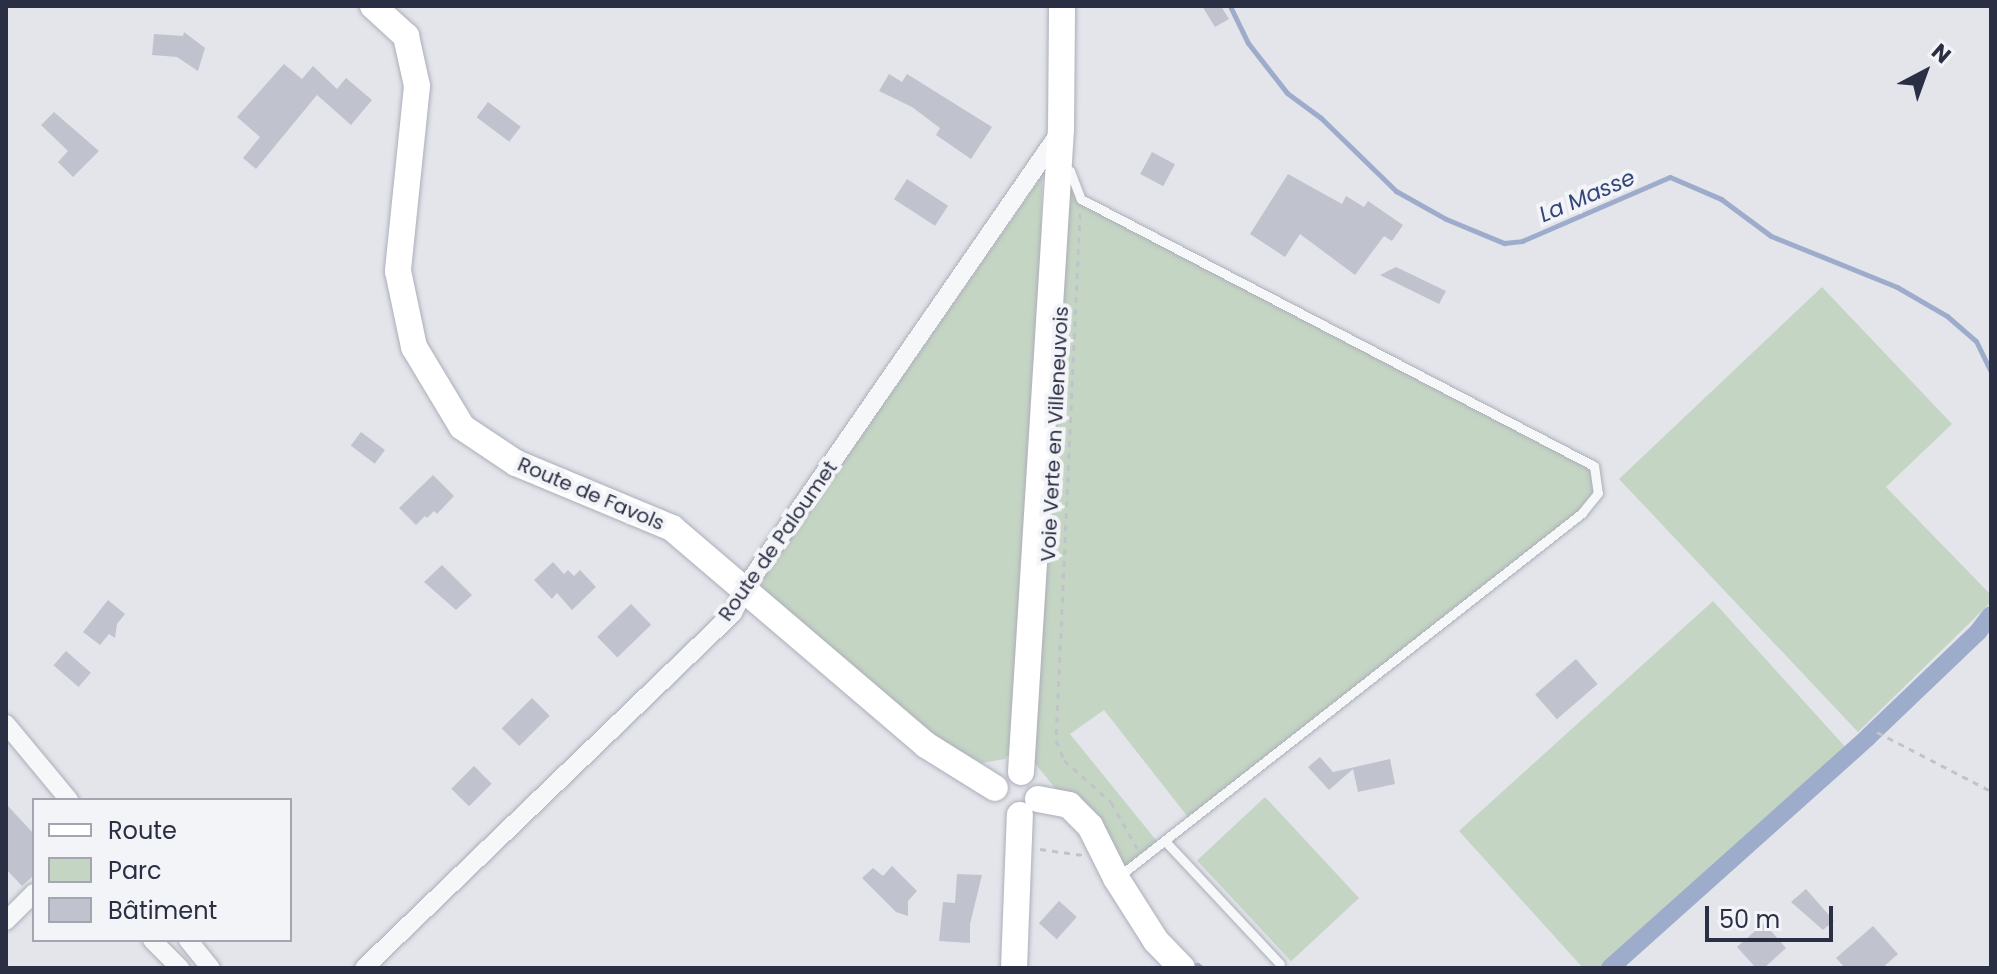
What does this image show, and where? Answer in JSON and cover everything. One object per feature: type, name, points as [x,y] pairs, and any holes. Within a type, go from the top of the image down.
[{"type":"street","name":"Route de Favols","points":[[373,6],[406,36],[417,86],[398,271],[414,347],[462,427],[516,463],[672,528],[926,745],[995,788]]},
{"type":"street","points":[[1021,772],[1061,129],[1062,6]]},
{"type":"street","name":"Route de Paloumet","points":[[364,968],[733,613],[745,588],[1061,129]]},
{"type":"street","points":[[6,724],[67,798]]},
{"type":"street","points":[[1014,968],[1029,807],[1037,785],[1021,772],[1008,773],[995,788],[1000,808],[1029,807],[1069,805],[1090,826],[1116,878],[1156,941],[1180,966]]},
{"type":"street","points":[[6,921],[32,895]]},
{"type":"street","points":[[154,942],[180,968]]},
{"type":"street","points":[[190,942],[211,968]]},
{"type":"lane","points":[[1058,165],[1070,171],[1081,199],[1594,466],[1598,493],[1582,513],[1116,878]]},
{"type":"lane","points":[[1165,841],[1280,964]]},
{"type":"path","name":"Voie Verte en Villeneuvois","points":[[1081,199],[1056,740],[1064,760],[1111,802],[1129,836]]},
{"type":"path","points":[[1877,732],[1991,791]]},
{"type":"green space","points":[[1042,176],[1040,322],[1015,746],[1005,759],[982,763],[926,734],[759,584]]},
{"type":"green space","points":[[1058,185],[1594,466],[1598,493],[1582,513],[1191,821],[1104,710],[1070,734],[1160,845],[1116,878],[1069,805],[1024,750]]},
{"type":"green space","points":[[1822,287],[1952,424],[1886,487],[1991,595],[1991,602],[1858,732],[1619,479]]},
{"type":"green space","points":[[1713,601],[1848,750],[1607,968],[1583,968],[1459,831]]},
{"type":"green space","points":[[1265,797],[1359,898],[1291,961],[1197,860]]},
{"type":"building","points":[[1202,6],[1221,6],[1229,19],[1215,27]]},
{"type":"building","points":[[184,32],[205,48],[198,71],[177,57],[152,55],[154,34],[183,36]]},
{"type":"building","points":[[284,64],[302,79],[313,66],[337,89],[346,78],[372,100],[351,125],[317,95],[256,169],[243,158],[260,137],[237,117]]},
{"type":"building","points":[[889,74],[902,82],[907,74],[992,127],[971,159],[936,135],[940,128],[912,107],[879,91]]},
{"type":"building","points":[[488,102],[521,127],[509,142],[477,117]]},
{"type":"building","points":[[54,112],[99,151],[73,177],[58,162],[68,151],[41,125]]},
{"type":"building","points":[[1152,152],[1175,164],[1163,186],[1140,174]]},
{"type":"building","points":[[1288,174],[1342,204],[1346,196],[1364,207],[1368,201],[1403,225],[1392,241],[1384,236],[1355,275],[1300,234],[1285,257],[1250,234]]},
{"type":"building","points":[[907,179],[948,206],[935,226],[894,199]]},
{"type":"building","points":[[1396,267],[1446,291],[1439,304],[1380,275]]},
{"type":"building","points":[[361,432],[385,450],[375,464],[351,446]]},
{"type":"building","points":[[433,475],[454,496],[437,514],[434,511],[416,525],[399,508]]},
{"type":"building","points":[[553,562],[564,574],[568,570],[574,576],[580,570],[596,587],[572,610],[557,593],[552,599],[534,580]]},
{"type":"building","points":[[442,565],[472,595],[456,610],[424,582]]},
{"type":"building","points":[[108,600],[125,614],[117,624],[115,638],[109,634],[100,645],[83,632]]},
{"type":"building","points":[[631,604],[651,625],[617,658],[597,637]]},
{"type":"building","points":[[66,651],[91,673],[78,687],[54,665]]},
{"type":"building","points":[[1576,659],[1598,684],[1557,719],[1535,694]]},
{"type":"building","points":[[532,698],[550,716],[519,746],[502,728]]},
{"type":"building","points":[[1320,757],[1333,772],[1390,759],[1395,784],[1358,792],[1353,769],[1329,790],[1308,767]]},
{"type":"building","points":[[474,766],[492,784],[469,806],[451,789]]},
{"type":"building","points":[[6,804],[32,832],[32,877],[22,886],[6,869]]},
{"type":"building","points":[[892,866],[917,891],[908,901],[908,916],[896,912],[862,878],[873,868],[883,876]]},
{"type":"building","points":[[957,874],[982,875],[970,924],[970,943],[939,941],[943,902],[955,903]]},
{"type":"building","points":[[1806,889],[1834,921],[1823,930],[1791,902]]},
{"type":"building","points":[[1059,901],[1077,917],[1057,939],[1039,923]]},
{"type":"building","points":[[1764,923],[1786,948],[1764,968],[1756,968],[1737,947]]},
{"type":"building","points":[[1873,926],[1898,954],[1882,968],[1845,968],[1836,958]]},
{"type":"waterway","name":"La Masse","points":[[1230,6],[1248,43],[1287,93],[1321,118],[1396,191],[1446,219],[1504,243],[1522,241],[1670,177],[1721,199],[1771,236],[1897,287],[1947,316],[1976,341],[1991,372]]},
{"type":"waterway","points":[[1610,968],[1868,737],[1978,632],[1991,615]]},
{"type":"waterway","name":"La Masse","points":[[1191,968],[1197,965],[1202,968]]}]
